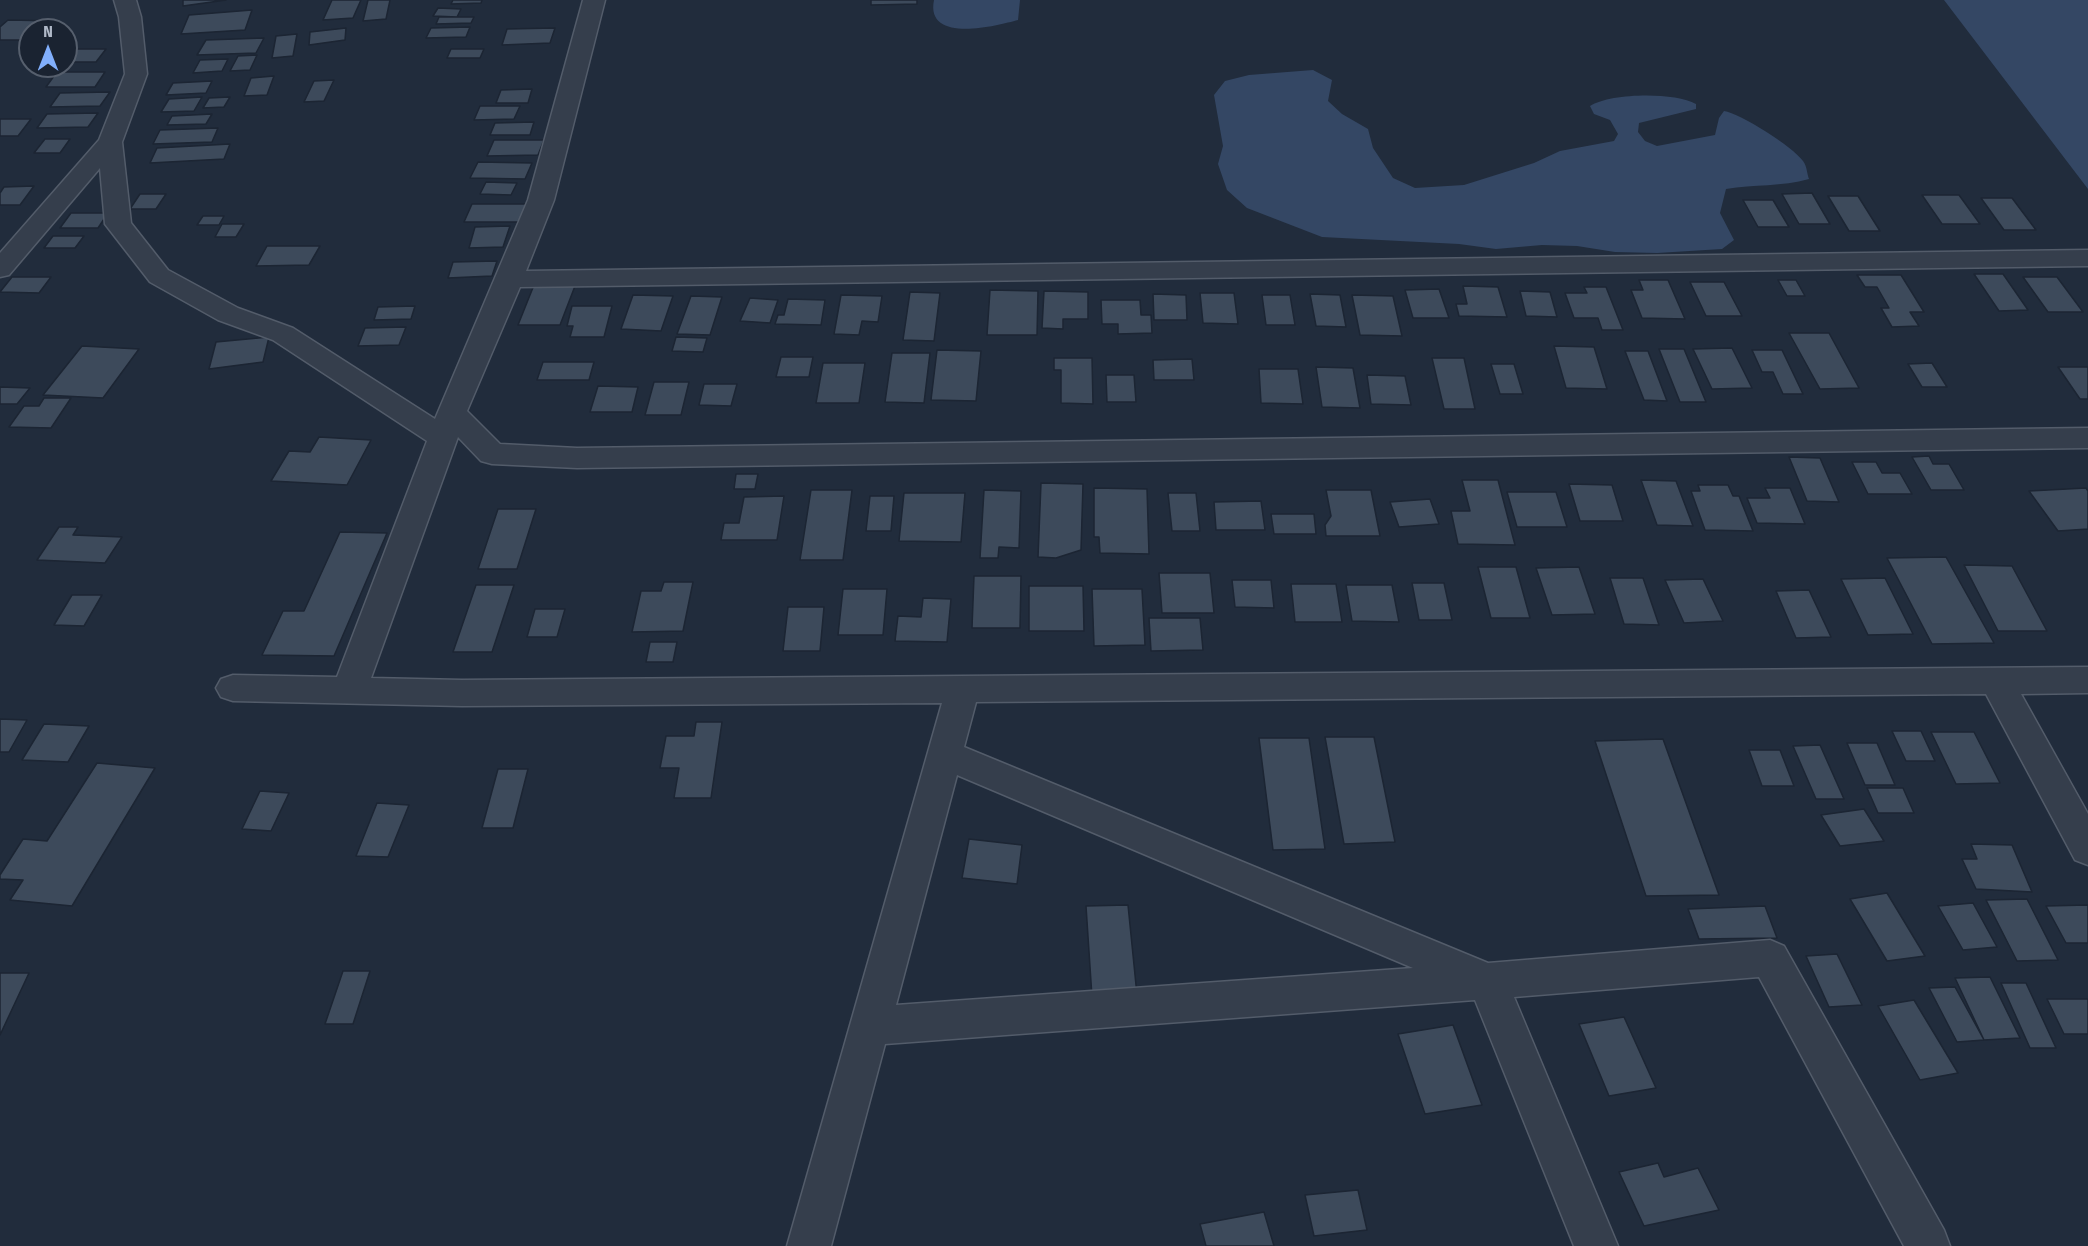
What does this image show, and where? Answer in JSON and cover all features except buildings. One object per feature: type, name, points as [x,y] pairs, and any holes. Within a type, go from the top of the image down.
[{"type":"street","points":[[0,269],[110,142],[136,74],[130,17],[125,0]]},
{"type":"street","points":[[349,691],[448,425],[541,200],[594,0]]},
{"type":"street","points":[[110,142],[118,224],[159,276],[228,315],[283,334],[448,425],[492,454],[577,458],[2088,438]]},
{"type":"street","points":[[510,279],[2088,258]]},
{"type":"street","points":[[234,688],[462,693],[2088,680]]},
{"type":"street","points":[[1997,682],[2088,849]]},
{"type":"street","points":[[809,1246],[963,688]]},
{"type":"street","points":[[945,754],[1487,981],[1596,1246]]},
{"type":"street","points":[[870,1026],[1770,958],[1928,1246]]},
{"type":"water","points":[[934,0],[1020,0],[1018,20],[979,28],[951,27],[940,23],[934,14]]},
{"type":"water","points":[[1944,0],[2088,0],[2088,189]]},
{"type":"water","points":[[1313,70],[1332,80],[1328,101],[1342,114],[1368,129],[1373,148],[1393,178],[1415,188],[1464,185],[1534,163],[1560,151],[1614,141],[1618,134],[1610,120],[1594,114],[1590,106],[1627,96],[1673,97],[1696,104],[1696,109],[1639,123],[1638,132],[1645,141],[1657,146],[1715,135],[1719,118],[1724,111],[1753,124],[1789,148],[1804,163],[1809,179],[1726,189],[1720,213],[1734,240],[1722,249],[1657,253],[1615,252],[1577,246],[1542,245],[1496,249],[1459,244],[1322,237],[1247,208],[1227,190],[1218,164],[1223,146],[1214,95],[1225,81],[1249,75]]}]
